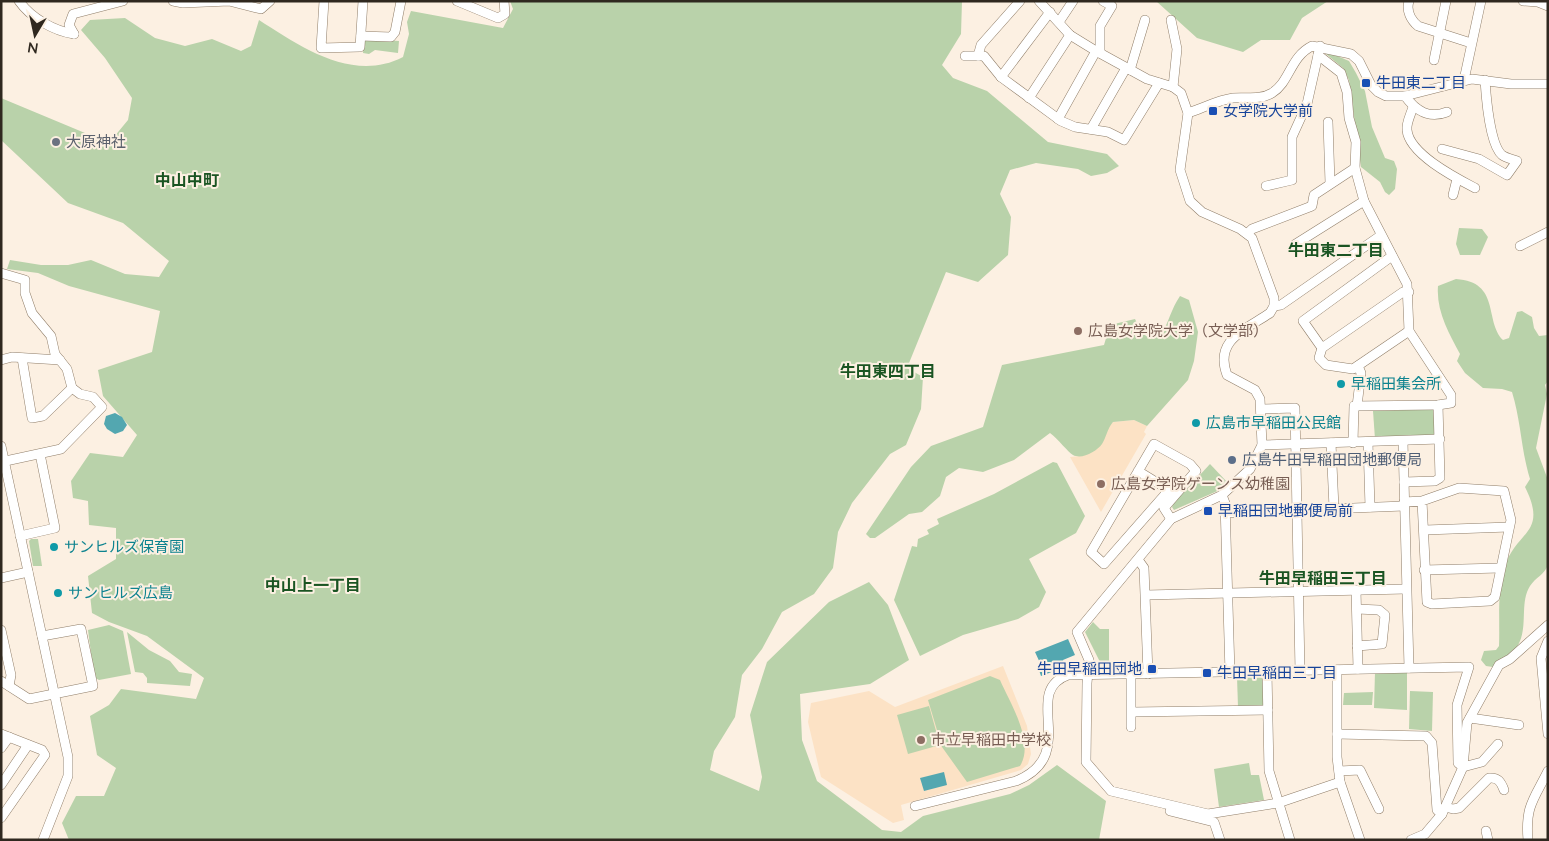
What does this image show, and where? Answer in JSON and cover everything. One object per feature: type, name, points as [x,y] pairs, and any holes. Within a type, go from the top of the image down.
[{"type":"street","points":[[19,1],[25,9],[48,26],[74,34],[69,25],[73,14],[123,1]]},
{"type":"street","points":[[173,1],[183,3],[229,2],[261,9],[265,8],[270,1]]},
{"type":"street","points":[[324,1],[321,48],[360,47],[363,1]]},
{"type":"street","points":[[361,36],[391,37],[395,32],[402,1]]},
{"type":"street","points":[[457,1],[498,18],[505,14],[504,1]]},
{"type":"street","points":[[978,56],[981,45],[1020,1]]},
{"type":"street","points":[[1040,1],[1070,34],[1128,69],[1181,93],[1188,113],[1180,170],[1190,201],[1202,212],[1248,233],[1256,245],[1274,298],[1274,306],[1270,313],[1234,339],[1226,346],[1222,354],[1227,375],[1255,390],[1260,398],[1262,409],[1262,445],[1250,469],[1222,495],[1171,519],[1077,632],[1090,660],[1086,762],[1110,791],[1208,814],[1278,803],[1340,782]]},
{"type":"street","points":[[1058,22],[1073,1]]},
{"type":"street","points":[[1058,119],[1098,52],[1100,26],[1112,6],[1103,1]]},
{"type":"street","points":[[1409,1],[1408,7],[1412,20],[1418,26],[1471,43]]},
{"type":"street","points":[[1434,60],[1446,1]]},
{"type":"street","points":[[1464,80],[1481,1]]},
{"type":"street","points":[[1522,1],[1538,2],[1548,6]]},
{"type":"street","points":[[1001,77],[1050,12]]},
{"type":"street","points":[[1091,130],[1128,69],[1145,20]]},
{"type":"street","points":[[1170,20],[1177,49],[1173,88]]},
{"type":"street","points":[[1029,98],[1070,34]]},
{"type":"street","points":[[1188,113],[1232,98],[1262,97],[1272,93],[1303,51],[1312,46],[1341,73],[1356,142],[1355,168],[1364,201],[1380,236],[1407,284],[1409,331],[1451,395],[1451,402],[1438,405],[1354,406],[1352,412],[1353,443]]},
{"type":"street","points":[[1319,51],[1351,54],[1359,61],[1371,85],[1378,92],[1386,96],[1405,96],[1464,80],[1485,80],[1511,84],[1548,84]]},
{"type":"street","points":[[1266,186],[1292,180],[1292,137],[1307,104],[1319,51]]},
{"type":"street","points":[[965,56],[984,56],[1001,77],[1058,119],[1074,127],[1108,132],[1124,140],[1159,83]]},
{"type":"street","points":[[1442,149],[1479,159],[1506,175],[1517,161],[1502,155],[1497,148],[1486,111],[1485,80]]},
{"type":"street","points":[[1405,96],[1414,108],[1429,115],[1437,116],[1447,112]]},
{"type":"street","points":[[1414,108],[1407,126],[1407,133],[1426,160],[1475,188]]},
{"type":"street","points":[[1328,122],[1330,183]]},
{"type":"street","points":[[1248,233],[1252,229],[1312,206],[1314,195],[1355,168]]},
{"type":"street","points":[[1453,195],[1458,179]]},
{"type":"street","points":[[1294,245],[1364,201]]},
{"type":"street","points":[[1520,246],[1548,232]]},
{"type":"street","points":[[1274,306],[1281,305],[1380,236]]},
{"type":"street","points":[[1322,348],[1304,321],[1392,256]]},
{"type":"street","points":[[1,273],[25,280],[25,293],[32,313],[51,336],[55,354],[67,369],[72,388],[80,394],[93,396],[102,407],[61,450],[3,462]]},
{"type":"street","points":[[1408,292],[1403,292],[1322,348],[1319,358],[1326,365],[1353,369],[1409,331]]},
{"type":"street","points":[[1,360],[22,358],[60,360]]},
{"type":"street","points":[[22,358],[32,418],[43,416],[72,388]]},
{"type":"street","points":[[1357,406],[1361,373],[1358,366]]},
{"type":"street","points":[[1404,482],[1435,481],[1440,478],[1438,405]]},
{"type":"street","points":[[1262,409],[1295,408],[1300,591],[1300,672]]},
{"type":"street","points":[[1262,445],[1403,442],[1440,439]]},
{"type":"street","points":[[1403,442],[1409,668]]},
{"type":"street","points":[[1331,443],[1334,508]]},
{"type":"street","points":[[1368,443],[1370,507]]},
{"type":"street","points":[[1138,471],[1169,490],[1104,564],[1091,552],[1138,471],[1154,444],[1190,464],[1196,471],[1164,508],[1171,519]]},
{"type":"street","points":[[1,446],[68,757],[68,776],[43,840]]},
{"type":"street","points":[[20,536],[55,528],[40,454]]},
{"type":"street","points":[[1226,513],[1404,504],[1422,501],[1460,488],[1504,491],[1511,520],[1509,537],[1500,568],[1495,597],[1490,601],[1432,604],[1427,602],[1424,570],[1425,530],[1422,501]]},
{"type":"street","points":[[1222,495],[1226,513],[1230,673]]},
{"type":"street","points":[[1425,530],[1509,526]]},
{"type":"street","points":[[1138,561],[1144,568],[1148,674]]},
{"type":"street","points":[[1424,570],[1500,568]]},
{"type":"street","points":[[1,578],[28,572]]},
{"type":"street","points":[[1146,595],[1406,589]]},
{"type":"street","points":[[1356,590],[1358,669]]},
{"type":"street","points":[[1356,609],[1379,610],[1384,615],[1382,644],[1358,646]]},
{"type":"street","points":[[1412,840],[1425,834],[1443,811],[1463,767],[1470,718],[1499,665],[1510,660],[1548,625]]},
{"type":"street","points":[[1,630],[11,675],[5,684],[29,699],[93,686],[81,629],[42,636]]},
{"type":"street","points":[[1548,641],[1541,658],[1548,734]]},
{"type":"street","points":[[915,806],[1026,777],[1038,767],[1047,753],[1050,738],[1047,696],[1050,686],[1057,679],[1068,675],[1088,673],[1300,672],[1469,667],[1457,705],[1458,763],[1463,767]]},
{"type":"street","points":[[1337,670],[1337,734],[1340,782],[1360,840]]},
{"type":"street","points":[[1267,672],[1269,771],[1290,840]]},
{"type":"street","points":[[1131,727],[1132,674]]},
{"type":"street","points":[[1132,712],[1268,710]]},
{"type":"street","points":[[1470,718],[1519,725]]},
{"type":"street","points":[[1337,734],[1426,736],[1432,743],[1437,810],[1443,811],[1459,808],[1478,791],[1488,778],[1501,781],[1504,790]]},
{"type":"street","points":[[1,748],[5,736],[42,750],[45,755],[1,818]]},
{"type":"street","points":[[1463,767],[1482,762],[1498,744]]},
{"type":"street","points":[[1,785],[28,745]]},
{"type":"street","points":[[1339,771],[1360,770],[1379,809]]},
{"type":"street","points":[[1528,840],[1526,818],[1532,797],[1548,771]]},
{"type":"street","points":[[1152,800],[1164,809],[1214,822],[1220,840]]},
{"type":"shaded area","name":"広島女学院ゲーンス幼稚園","points":[[1134,420],[1147,426],[1144,432],[1146,434],[1101,512],[1070,457],[1080,456],[1113,422]]},
{"type":"shaded area","name":"市立早稲田中学校","points":[[1003,666],[1027,726],[1031,754],[1028,764],[1021,770],[901,805],[904,820],[893,823],[821,777],[808,722],[811,703],[869,691],[895,707]]},
{"type":"green space","points":[[510,1],[962,1],[961,34],[942,65],[953,78],[987,91],[1048,142],[1107,154],[1119,166],[1107,173],[1091,176],[1078,169],[1036,163],[1010,170],[1000,194],[1011,217],[1008,255],[978,282],[946,272],[907,368],[923,377],[921,409],[906,445],[890,454],[852,503],[838,532],[833,568],[814,594],[782,612],[762,649],[742,675],[735,717],[714,751],[710,770],[759,791],[762,777],[750,715],[767,662],[829,602],[869,582],[888,605],[909,660],[870,684],[800,694],[802,740],[817,781],[882,830],[901,832],[923,816],[1010,794],[1029,785],[1057,765],[1106,801],[1099,840],[69,840],[62,823],[76,796],[104,796],[116,768],[97,755],[90,716],[109,705],[121,689],[196,699],[204,678],[147,636],[109,622],[92,613],[88,576],[116,559],[116,528],[89,525],[88,501],[73,498],[71,481],[90,453],[123,457],[137,435],[103,396],[98,370],[152,352],[160,311],[69,286],[38,273],[7,269],[10,260],[41,265],[68,265],[91,260],[125,274],[159,277],[169,261],[123,223],[68,203],[1,140],[1,98],[109,143],[128,120],[132,98],[105,58],[81,30],[90,20],[125,18],[155,38],[185,46],[212,39],[241,51],[251,46],[259,20],[292,41],[328,58],[347,64],[365,66],[384,64],[403,57],[409,34],[407,22],[411,11],[503,28],[513,9]]},
{"type":"green space","points":[[1156,1],[1328,1],[1302,18],[1290,40],[1261,40],[1243,52],[1197,38]]},
{"type":"green space","points":[[367,39],[399,41],[398,53],[375,50],[369,54],[363,53],[364,42]]},
{"type":"green space","points":[[1328,52],[1349,61],[1365,91],[1372,127],[1385,158],[1394,161],[1397,169],[1395,189],[1389,195],[1385,192],[1380,182],[1361,167],[1349,80],[1343,68],[1326,54]]},
{"type":"green space","points":[[1459,228],[1482,229],[1488,237],[1480,255],[1460,255],[1456,244]]},
{"type":"green space","points":[[1456,279],[1470,282],[1480,287],[1486,295],[1497,332],[1503,340],[1509,338],[1517,312],[1522,311],[1532,317],[1534,328],[1539,336],[1548,335],[1548,381],[1545,385],[1547,394],[1536,448],[1548,480],[1548,565],[1532,583],[1527,593],[1521,640],[1512,653],[1493,667],[1486,666],[1481,660],[1484,651],[1496,650],[1499,646],[1500,597],[1504,569],[1515,546],[1532,524],[1531,503],[1525,487],[1530,479],[1512,392],[1502,389],[1483,388],[1465,373],[1457,361],[1460,354],[1444,322],[1438,295],[1438,286]]},
{"type":"green space","points":[[1180,296],[1189,300],[1198,332],[1194,361],[1188,380],[1147,426],[1134,420],[1113,422],[1100,447],[1089,454],[1081,456],[1073,455],[1050,433],[1014,460],[983,472],[959,468],[946,477],[940,496],[922,512],[909,514],[875,538],[870,538],[866,534],[911,467],[931,446],[983,427],[1002,365],[1104,345],[1110,325],[1135,319],[1141,332],[1150,339],[1161,335]]},
{"type":"green space","points":[[1433,409],[1436,435],[1375,439],[1373,411]]},
{"type":"green space","points":[[1053,462],[1057,463],[1085,516],[1076,533],[1029,559],[1046,592],[1039,607],[1018,619],[963,635],[920,656],[894,600],[912,546],[917,547],[918,539],[929,534],[927,530],[939,524],[937,519],[994,494]]},
{"type":"green space","points":[[1210,464],[1228,483],[1222,489],[1174,510],[1172,507],[1174,503]]},
{"type":"green space","points":[[31,539],[38,539],[42,566],[33,566],[29,541]]},
{"type":"green space","points":[[1093,622],[1100,629],[1109,629],[1109,665],[1102,666],[1085,632]]},
{"type":"green space","points":[[109,625],[123,631],[131,674],[99,680],[94,677],[88,630]]},
{"type":"green space","points":[[127,632],[149,650],[170,661],[179,672],[192,674],[190,686],[147,683],[147,678],[143,673],[135,672]]},
{"type":"green space","points":[[1375,672],[1407,672],[1407,710],[1374,708]]},
{"type":"green space","points":[[990,676],[1000,680],[1015,711],[1023,734],[1024,756],[1020,766],[967,782],[942,747],[928,700]]},
{"type":"green space","points":[[1237,677],[1263,677],[1263,706],[1238,707]]},
{"type":"green space","points":[[1410,691],[1433,692],[1432,731],[1409,729]]},
{"type":"green space","points":[[1373,692],[1372,705],[1343,705],[1344,693]]},
{"type":"green space","points":[[929,706],[940,745],[908,754],[897,715]]},
{"type":"green space","points":[[1249,763],[1251,775],[1259,775],[1264,800],[1219,807],[1214,769]]},
{"type":"water","points":[[115,413],[122,417],[127,425],[123,431],[115,434],[107,429],[104,424],[106,416]]},
{"type":"water","points":[[1068,639],[1075,655],[1063,660],[1065,667],[1041,676],[1038,667],[1041,665],[1035,652]]},
{"type":"water","points":[[944,772],[947,785],[924,791],[920,778]]},
{"type":"place","name":"牛田東二丁目","points":[[1366,83]]},
{"type":"place","name":"女学院大学前","points":[[1213,111]]},
{"type":"place","name":"大原神社","points":[[56,142]]},
{"type":"place","name":"広島女学院大学（文学部）","points":[[1078,331]]},
{"type":"place","name":"早稲田集会所","points":[[1341,384]]},
{"type":"place","name":"広島市早稲田公民館","points":[[1196,423]]},
{"type":"place","name":"広島牛田早稲田団地郵便局","points":[[1232,460]]},
{"type":"place","name":"広島女学院ゲーンス幼稚園","points":[[1101,484]]},
{"type":"place","name":"早稲田団地郵便局前","points":[[1208,511]]},
{"type":"place","name":"サンヒルズ保育園","points":[[54,547]]},
{"type":"place","name":"サンヒルズ広島","points":[[58,593]]},
{"type":"place","name":"牛田早稲田団地","points":[[1152,669]]},
{"type":"place","name":"牛田早稲田三丁目","points":[[1207,673]]},
{"type":"place","name":"市立早稲田中学校","points":[[921,740]]},
{"type":"district","name":"中山中町","points":[[187,180]]},
{"type":"district","name":"牛田東二丁目","points":[[1336,250]]},
{"type":"district","name":"牛田東四丁目","points":[[888,371]]},
{"type":"district","name":"牛田早稲田三丁目","points":[[1323,578]]},
{"type":"district","name":"中山上一丁目","points":[[313,585]]}]
